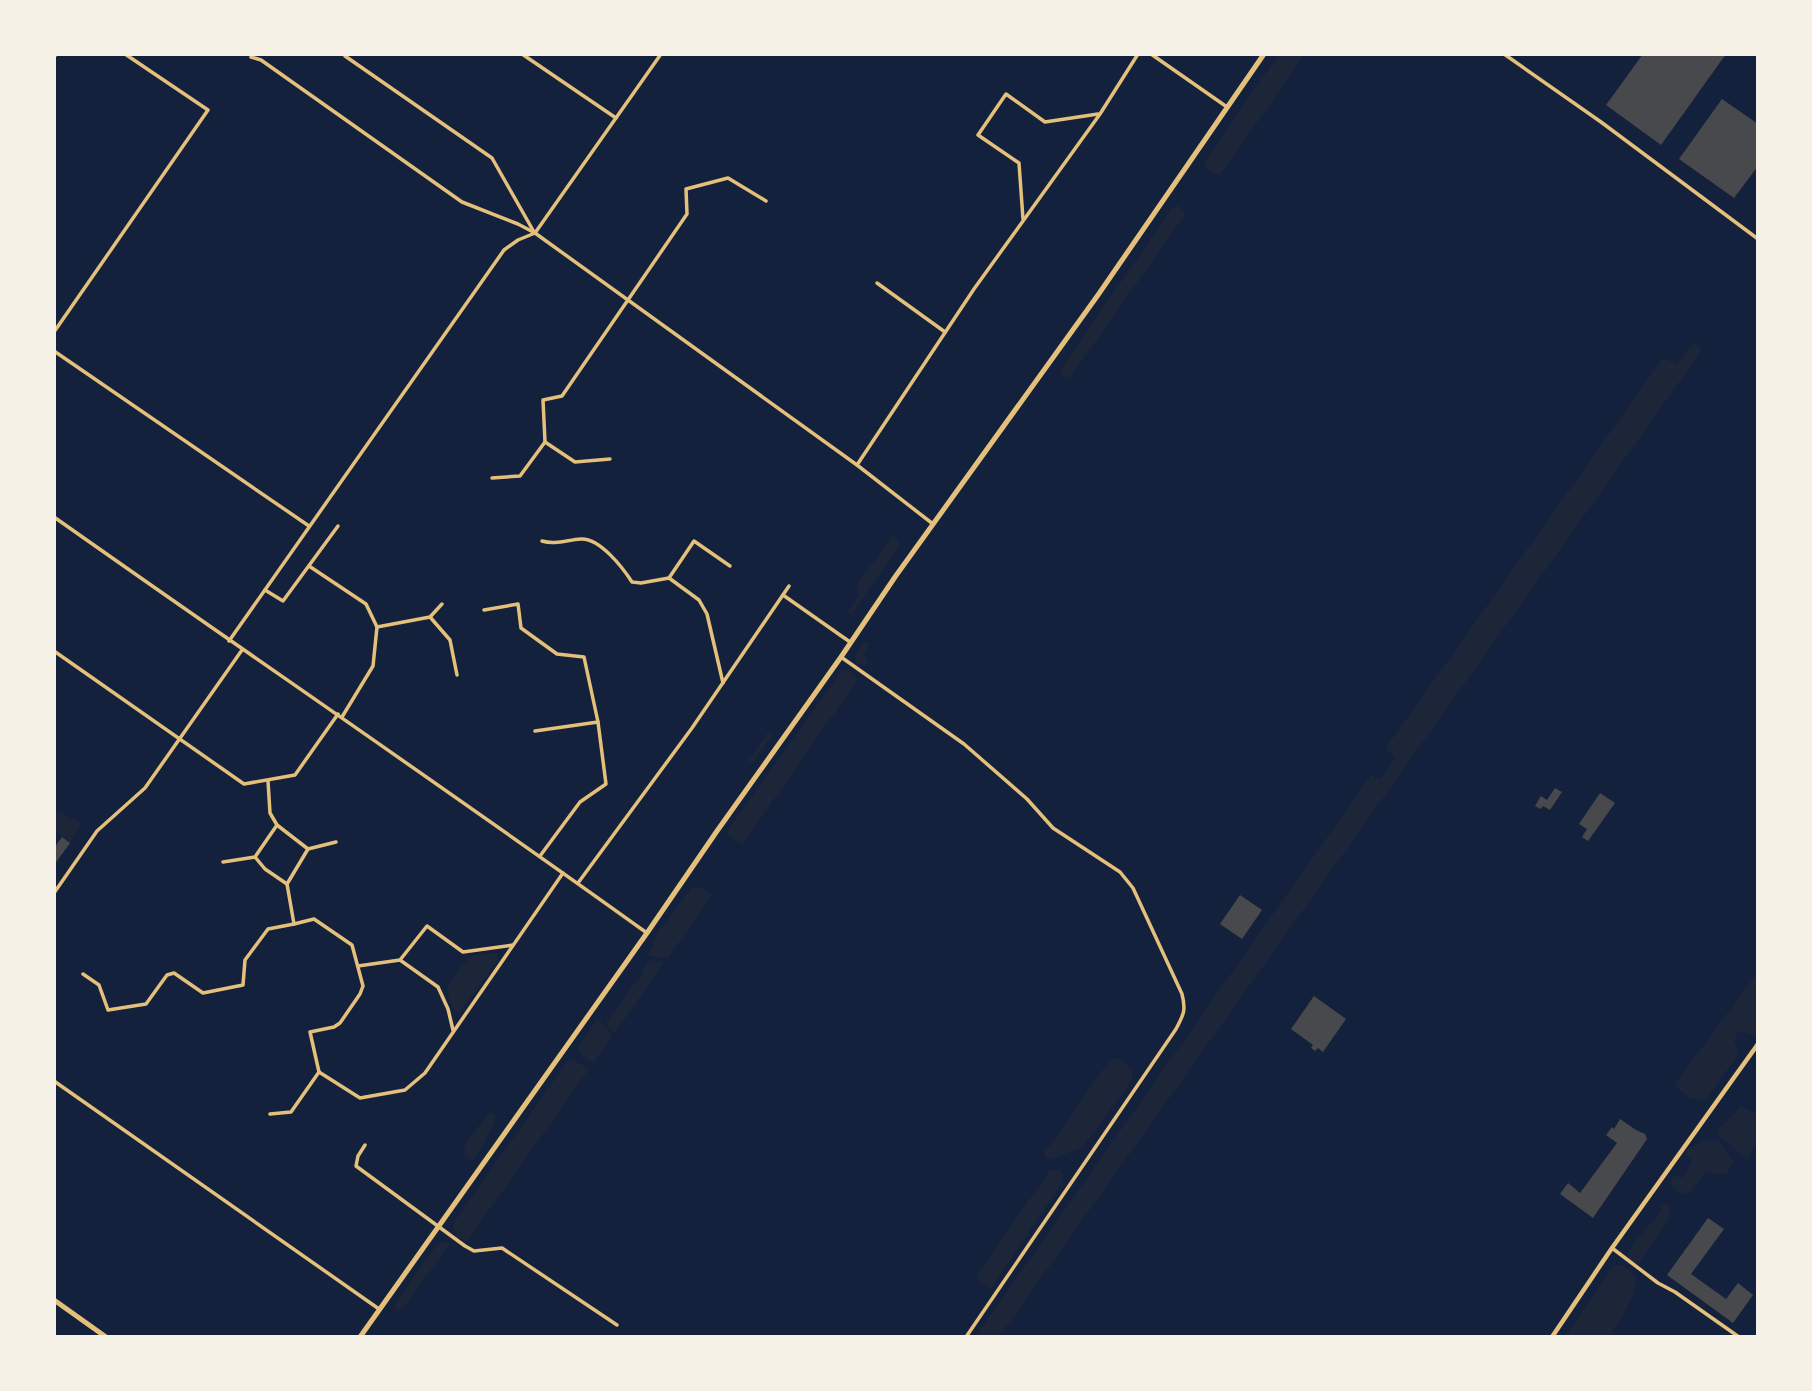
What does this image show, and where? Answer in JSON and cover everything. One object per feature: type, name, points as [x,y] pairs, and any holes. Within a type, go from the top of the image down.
[{"type":"main road","points":[[360,1337],[933,524],[1098,295],[1264,54]]},
{"type":"main road","points":[[54,1300],[106,1337]]},
{"type":"street","points":[[54,332],[208,110],[125,54]]},
{"type":"street","points":[[522,54],[617,119]]},
{"type":"street","points":[[229,641],[504,250],[535,233],[661,54]]},
{"type":"street","points":[[857,465],[945,332],[1100,114],[1138,54]]},
{"type":"street","points":[[1151,54],[1227,107]]},
{"type":"street","points":[[1504,54],[1601,122],[1758,239]]},
{"type":"street","points":[[345,56],[492,158],[535,233]]},
{"type":"street","points":[[251,57],[261,60],[462,202],[535,233],[857,465],[933,524]]},
{"type":"street","points":[[1023,222],[1019,163],[978,135],[1006,94],[1045,122],[1100,114]]},
{"type":"street","points":[[492,478],[520,476],[545,442],[543,400],[562,396],[687,214],[686,188],[728,177],[766,201]]},
{"type":"street","points":[[877,283],[945,332]]},
{"type":"street","points":[[54,351],[309,526]]},
{"type":"street","points":[[545,442],[575,462],[610,459]]},
{"type":"street","points":[[54,517],[647,933]]},
{"type":"street","points":[[265,590],[283,601],[338,526]]},
{"type":"street","points":[[542,541],[551,544],[585,538],[604,550],[621,566],[632,582],[669,578],[694,541],[730,566]]},
{"type":"street","points":[[54,651],[244,784],[295,775],[340,716],[373,666],[377,627],[366,604],[309,566]]},
{"type":"street","points":[[669,578],[699,600],[707,614],[723,683]]},
{"type":"street","points":[[578,883],[676,750],[789,586]]},
{"type":"street","points":[[783,595],[850,642]]},
{"type":"street","points":[[377,627],[430,617],[442,604]]},
{"type":"street","points":[[484,610],[518,604],[521,628],[557,654],[584,657],[598,722],[606,784],[580,802],[540,856]]},
{"type":"street","points":[[430,617],[450,640],[457,675]]},
{"type":"street","points":[[54,893],[97,831],[145,788],[242,650]]},
{"type":"street","points":[[841,657],[964,744],[1027,799],[1053,828],[1120,872],[1133,888],[1182,994],[1185,1008],[1177,1028],[966,1337]]},
{"type":"street","points":[[535,731],[598,722]]},
{"type":"street","points":[[268,781],[270,813],[277,825],[307,849]]},
{"type":"street","points":[[223,862],[256,857],[277,825]]},
{"type":"street","points":[[294,924],[287,884],[307,849],[336,842]]},
{"type":"street","points":[[256,857],[265,869],[287,884]]},
{"type":"street","points":[[83,974],[99,985],[108,1010],[146,1004],[171,973],[203,993],[243,985],[245,960],[268,929],[314,919],[352,945],[363,986],[340,1023],[334,1027],[310,1032],[319,1072],[360,1098],[405,1090],[425,1073],[563,873]]},
{"type":"street","points":[[358,966],[400,960],[427,926],[463,952],[513,945]]},
{"type":"street","points":[[400,960],[438,987],[453,1031]]},
{"type":"street","points":[[1552,1337],[1612,1248],[1758,1044]]},
{"type":"street","points":[[270,1114],[291,1112],[319,1072]]},
{"type":"street","points":[[54,1081],[379,1309]]},
{"type":"street","points":[[365,1145],[358,1156],[356,1166],[454,1239],[474,1251],[502,1248],[617,1325]]},
{"type":"street","points":[[1612,1248],[1658,1283],[1739,1337]]},
{"type":"shaded area","points":[[1279,54],[1305,54],[1220,175],[1213,173],[1205,165],[1205,161]]},
{"type":"shaded area","points":[[1178,206],[1184,211],[1184,216],[1071,376],[1066,378],[1060,373],[1061,369],[1172,208]]},
{"type":"shaded area","points":[[1694,343],[1702,350],[999,1337],[975,1337],[1371,775],[1380,779],[1395,757],[1385,749],[1663,358],[1676,364]]},
{"type":"shaded area","points":[[892,536],[900,544],[851,615],[848,612],[859,595],[856,586]]},
{"type":"shaded area","points":[[864,641],[869,644],[863,655],[869,661],[864,667],[857,663],[855,657]]},
{"type":"shaded area","points":[[843,669],[858,679],[742,845],[726,833]]},
{"type":"shaded area","points":[[770,731],[772,735],[753,763],[750,762],[749,760]]},
{"type":"shaded area","points":[[58,811],[82,824],[70,842],[56,832],[54,834],[54,816]]},
{"type":"shaded area","points":[[699,887],[712,894],[668,958],[648,956],[658,932],[692,888]]},
{"type":"shaded area","points":[[497,953],[498,960],[459,1013],[456,1011],[450,1003],[447,988],[459,970],[473,956]]},
{"type":"shaded area","points":[[650,960],[664,962],[615,1033],[606,1023],[634,983],[643,975],[641,973]]},
{"type":"shaded area","points":[[1758,972],[1758,1029],[1753,1035],[1739,1031],[1734,1040],[1739,1053],[1706,1100],[1691,1099],[1674,1085]]},
{"type":"shaded area","points":[[597,1019],[612,1035],[594,1063],[579,1053],[578,1046]]},
{"type":"shaded area","points":[[1115,1058],[1132,1070],[1132,1080],[1082,1148],[1048,1159],[1044,1156],[1045,1152],[1109,1061]]},
{"type":"shaded area","points":[[570,1060],[589,1069],[467,1241],[456,1237],[454,1222]]},
{"type":"shaded area","points":[[1741,1106],[1758,1112],[1758,1142],[1747,1160],[1717,1134],[1719,1128]]},
{"type":"shaded area","points":[[490,1111],[497,1116],[473,1160],[465,1156],[464,1148]]},
{"type":"shaded area","points":[[1708,1139],[1719,1141],[1734,1162],[1727,1173],[1706,1172],[1690,1192],[1680,1195],[1669,1183],[1675,1175],[1682,1178],[1692,1162],[1686,1153],[1687,1149]]},
{"type":"shaded area","points":[[1050,1170],[1060,1170],[1063,1175],[1062,1183],[991,1289],[979,1283],[979,1272]]},
{"type":"shaded area","points":[[1666,1204],[1671,1207],[1668,1220],[1640,1261],[1635,1264],[1627,1258],[1632,1245]]},
{"type":"shaded area","points":[[443,1242],[450,1243],[399,1311],[394,1305],[436,1246]]},
{"type":"shaded area","points":[[1622,1265],[1636,1276],[1636,1284],[1627,1308],[1608,1337],[1565,1337],[1613,1266]]},
{"type":"building","points":[[1643,54],[1726,54],[1661,145],[1606,105]]},
{"type":"building","points":[[1722,99],[1758,124],[1758,166],[1734,198],[1679,159]]},
{"type":"building","points":[[1555,788],[1562,792],[1550,810],[1535,806],[1541,796],[1547,800]]},
{"type":"building","points":[[1600,793],[1615,803],[1588,841],[1582,837],[1587,829],[1579,824]]},
{"type":"building","points":[[62,837],[70,843],[54,865],[54,848]]},
{"type":"building","points":[[1240,895],[1262,910],[1242,939],[1220,924]]},
{"type":"building","points":[[1314,996],[1346,1019],[1323,1052],[1318,1048],[1315,1051],[1311,1048],[1313,1045],[1291,1029]]},
{"type":"building","points":[[1620,1119],[1645,1134],[1647,1139],[1593,1218],[1560,1194],[1568,1183],[1580,1193],[1617,1143],[1606,1135]]},
{"type":"building","points":[[1708,1218],[1724,1229],[1691,1274],[1726,1299],[1738,1283],[1753,1295],[1733,1323],[1667,1275]]}]
